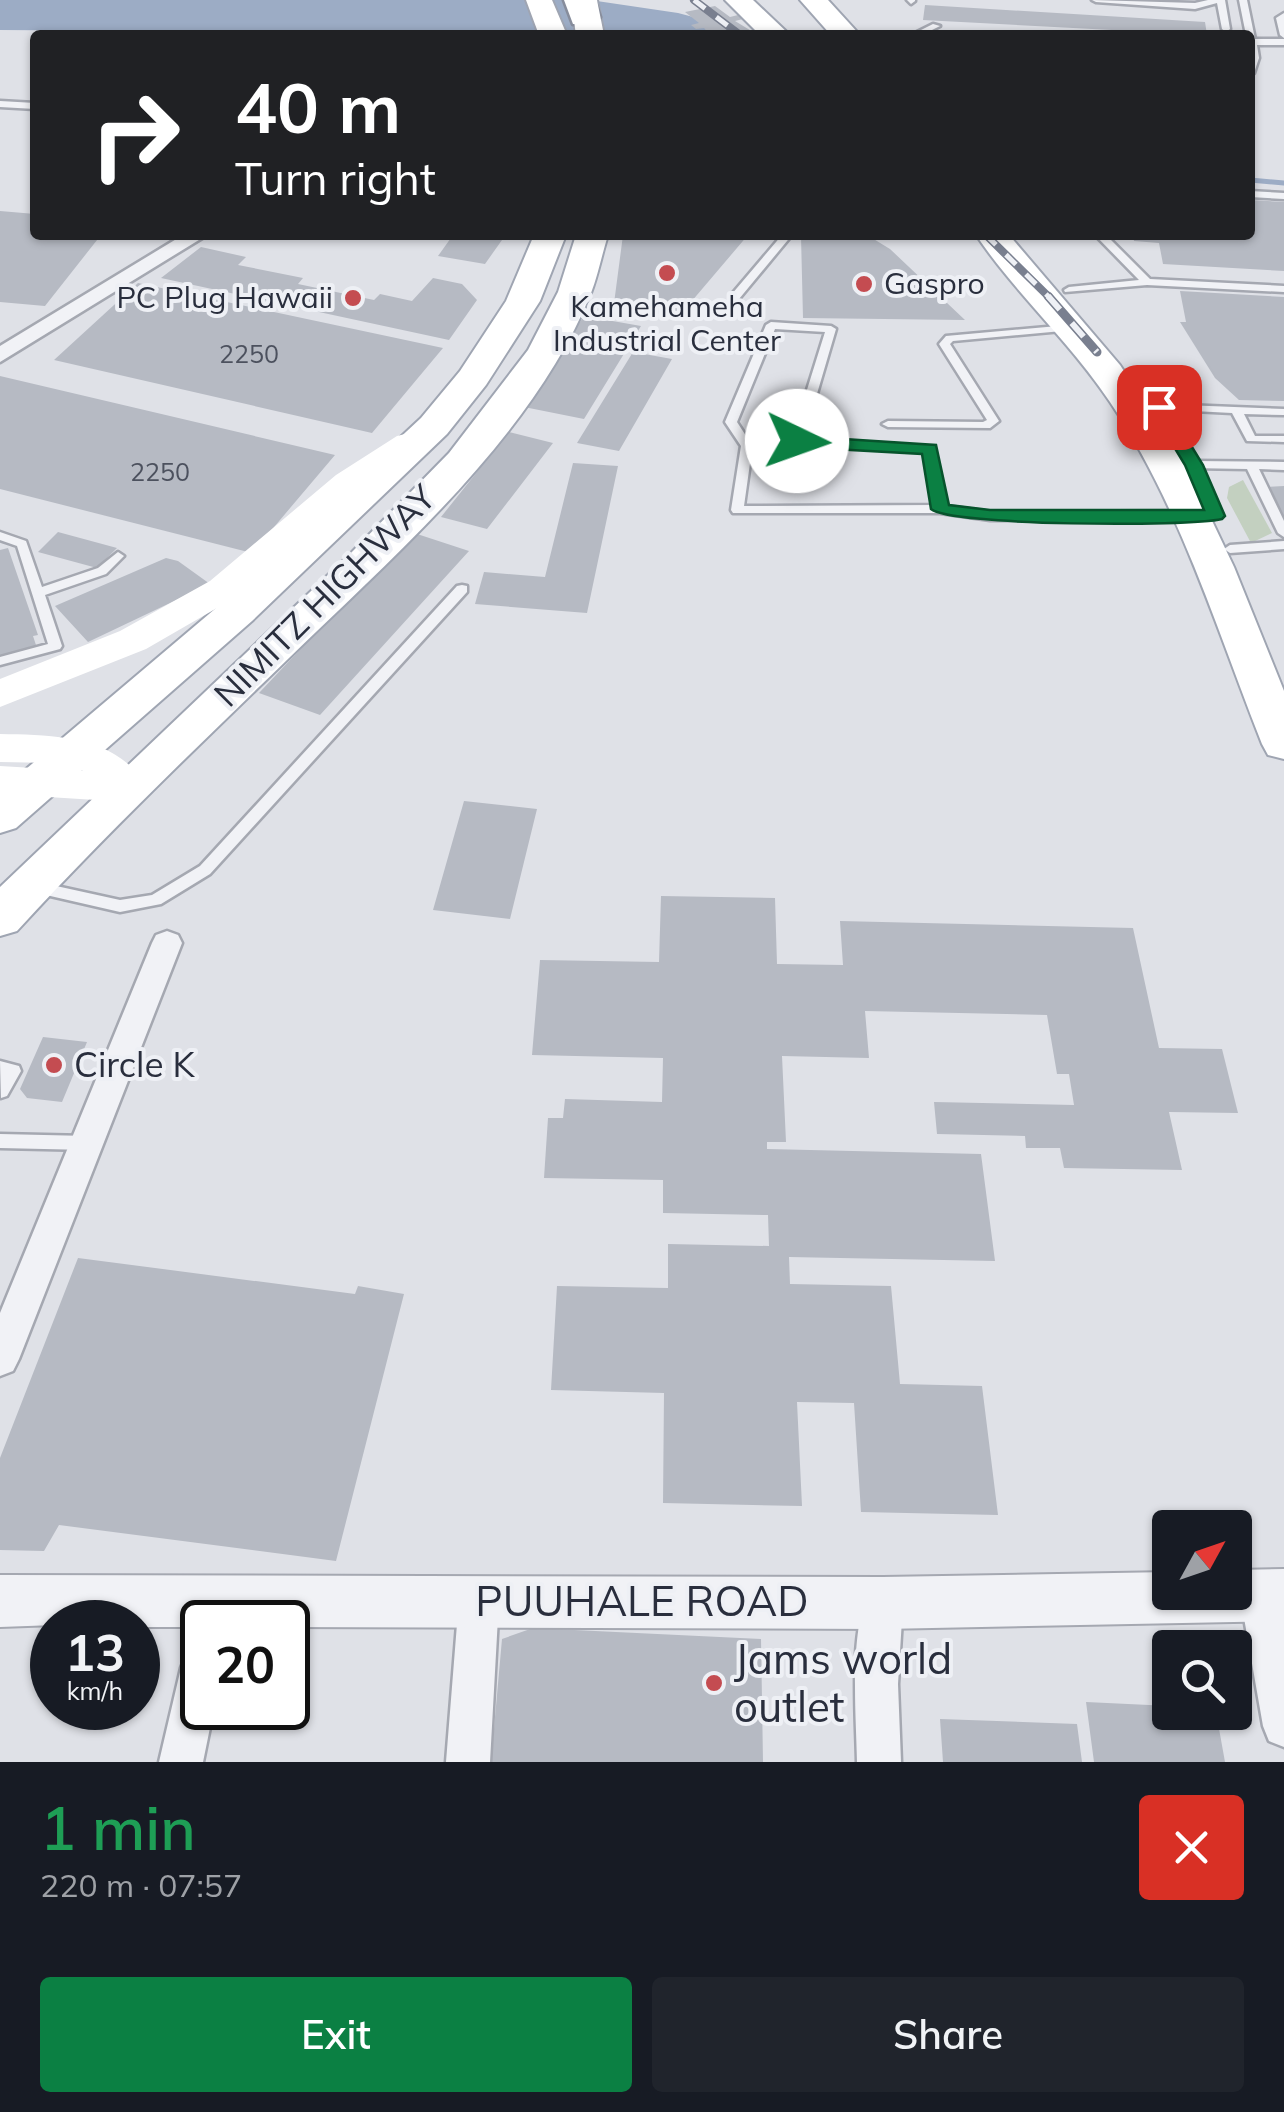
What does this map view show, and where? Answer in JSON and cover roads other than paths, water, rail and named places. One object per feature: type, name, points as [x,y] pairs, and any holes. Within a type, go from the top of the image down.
[{"type":"main road","points":[[538,0],[551,30]]},
{"type":"main road","points":[[738,0],[771,30]]},
{"type":"main road","points":[[777,0],[802,30]]},
{"type":"main road","points":[[813,0],[836,19]]},
{"type":"main road","name":"NIMITZ HIGHWAY","points":[[0,816],[19,780],[73,750],[237,612],[434,426],[473,377],[522,301],[548,240]]},
{"type":"main road","name":"NIMITZ HIGHWAY","points":[[15,902],[128,788],[359,568],[478,442],[533,371],[567,312],[586,268],[591,240]]},
{"type":"main road","points":[[997,240],[1123,353],[1194,465],[1284,744]]},
{"type":"main road","points":[[1027,240],[1212,527],[1284,680]]},
{"type":"main road","points":[[0,694],[133,640],[223,589],[348,482],[434,426]]},
{"type":"main road","points":[[0,748],[73,750],[98,761],[128,788]]},
{"type":"main road","points":[[19,780],[128,788]]},
{"type":"street","points":[[0,355],[188,240]]},
{"type":"street","points":[[0,1360],[167,943]]},
{"type":"street","points":[[1272,1595],[1284,1726]]},
{"type":"street","name":"PUUHALE ROAD","points":[[310,1608],[478,1600],[884,1603],[1272,1595]]},
{"type":"street","points":[[468,1762],[478,1600]]},
{"type":"street","name":"PUUHALE ROAD","points":[[0,1601],[180,1611]]},
{"type":"street","points":[[879,1762],[877,1684],[884,1603]]},
{"type":"street","points":[[181,1762],[188,1730]]},
{"type":"lane","points":[[1096,0],[1200,6],[1219,0],[1226,30]]},
{"type":"lane","points":[[1244,5],[1249,30]]},
{"type":"lane","points":[[1255,42],[1284,39],[1280,18],[1284,16]]},
{"type":"lane","points":[[927,30],[936,26]]},
{"type":"lane","points":[[0,104],[30,106]]},
{"type":"lane","points":[[1255,194],[1284,196]]},
{"type":"lane","points":[[736,297],[784,240]]},
{"type":"lane","points":[[1105,240],[1147,282]]},
{"type":"lane","points":[[888,424],[986,426],[994,421],[944,344],[950,338],[1071,308],[1147,282],[1284,289]]},
{"type":"lane","points":[[797,441],[832,329],[771,325],[731,422],[746,446],[737,510],[940,509],[990,516],[1212,527],[1284,545]]},
{"type":"lane","points":[[1159,407],[1284,412]]},
{"type":"lane","points":[[1236,409],[1251,438],[1284,440]]},
{"type":"lane","points":[[746,446],[797,441],[930,449],[940,509]]},
{"type":"lane","points":[[1194,465],[1283,468]]},
{"type":"lane","points":[[1251,466],[1284,532]]},
{"type":"lane","points":[[0,536],[22,544],[55,646],[0,661]]},
{"type":"lane","points":[[38,593],[102,571],[118,556]]},
{"type":"lane","points":[[15,902],[120,906],[156,900],[205,870],[462,589]]},
{"type":"lane","points":[[0,1068],[12,1071],[0,1090]]},
{"type":"lane","points":[[0,1141],[88,1143]]},
{"type":"water","points":[[0,0],[590,0],[678,13],[743,30],[30,30],[0,30]]},
{"type":"waterway","points":[[1255,180],[1284,183]]},
{"type":"railway","points":[[694,0],[733,30]]},
{"type":"railway","points":[[991,240],[1048,296]]},
{"type":"railway","points":[[1048,296],[1097,352]]},
{"type":"place","name":"Kamehameha Industrial Center","points":[[667,273]]},
{"type":"place","name":"Gaspro","points":[[864,284]]},
{"type":"place","name":"PC Plug Hawaii","points":[[353,298]]},
{"type":"place","name":"Circle K","points":[[54,1065]]},
{"type":"place","name":"Jams world outlet","points":[[714,1683]]}]
